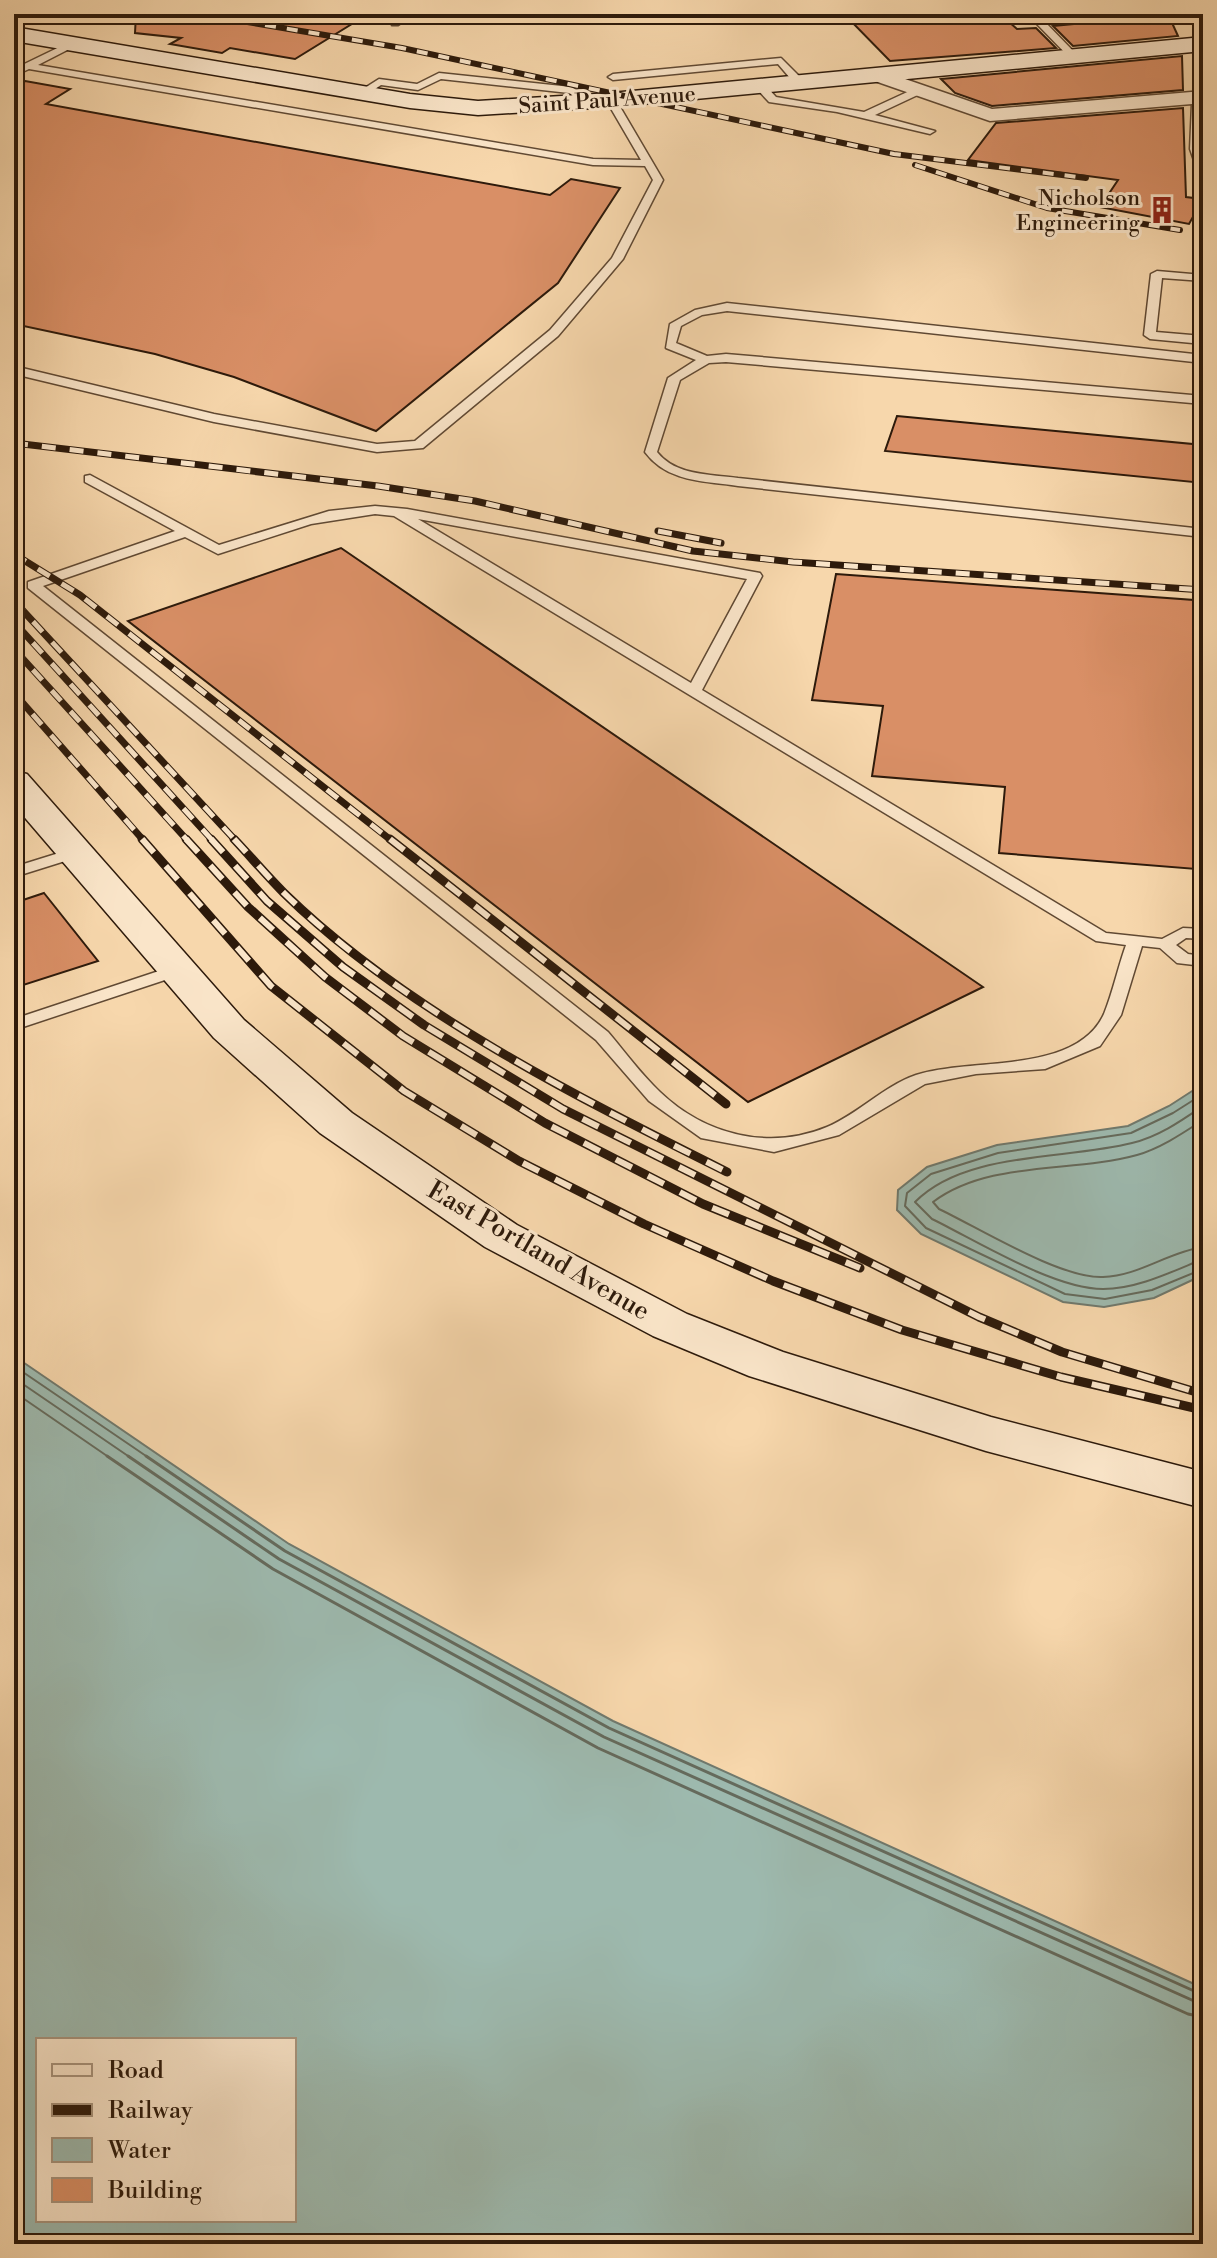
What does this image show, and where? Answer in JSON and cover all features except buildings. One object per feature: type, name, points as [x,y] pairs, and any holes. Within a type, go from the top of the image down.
[{"type":"street","name":"Saint Paul Avenue","points":[[14,34],[76,42],[410,101],[478,108],[605,93],[800,83],[1203,44]]},
{"type":"street","points":[[879,76],[990,115],[1203,97],[1202,153]]},
{"type":"street","name":"East Portland Avenue","points":[[14,782],[229,1029],[336,1123],[446,1201],[587,1283],[670,1325],[766,1364],[986,1433],[1203,1490]]},
{"type":"lane","points":[[395,23],[410,14]]},
{"type":"lane","points":[[1052,14],[1039,21],[1074,57]]},
{"type":"lane","points":[[14,73],[76,42]]},
{"type":"lane","points":[[14,370],[214,418],[377,448],[418,445],[554,333],[617,259],[655,190],[658,180],[605,93],[781,61],[800,83]]},
{"type":"lane","points":[[27,66],[593,162],[647,163]]},
{"type":"lane","points":[[760,86],[773,100],[867,115],[930,131]]},
{"type":"lane","points":[[867,115],[920,90]]},
{"type":"lane","points":[[1203,278],[1157,274],[1150,335],[1203,340]]},
{"type":"lane","points":[[706,360],[670,345],[676,324],[699,312],[727,307],[1203,359]]},
{"type":"lane","points":[[1203,400],[726,358],[706,360],[674,378],[651,452],[658,463],[677,472],[849,495],[1203,533]]},
{"type":"lane","points":[[90,479],[218,550],[343,512],[372,507],[755,576],[694,691]]},
{"type":"lane","points":[[397,512],[1102,937],[1165,944],[1183,959],[1203,961]]},
{"type":"lane","points":[[186,532],[33,585],[602,1036],[655,1097],[707,1134],[774,1146],[833,1131],[920,1080],[976,1069],[1045,1064],[1094,1042],[1112,1015],[1135,941]]},
{"type":"lane","points":[[14,872],[75,853]]},
{"type":"lane","points":[[1165,944],[1183,933],[1203,934]]},
{"type":"lane","points":[[14,1025],[177,970]]},
{"type":"water","points":[[1203,1084],[1203,1275],[1154,1298],[1104,1307],[1063,1302],[921,1234],[897,1210],[898,1190],[927,1167],[997,1145],[1128,1126],[1169,1106]]},
{"type":"water","points":[[14,1356],[289,1544],[613,1721],[1203,1988],[1203,2244],[14,2244]]},
{"type":"railway","points":[[165,14],[212,22]]},
{"type":"railway","points":[[200,14],[402,48],[894,154],[1086,178]]},
{"type":"railway","points":[[915,165],[1047,208],[1180,230]]},
{"type":"railway","points":[[14,443],[378,486],[475,501],[693,551],[793,562],[1203,590]]},
{"type":"railway","points":[[658,531],[721,543]]},
{"type":"railway","points":[[14,554],[80,595],[392,841]]},
{"type":"railway","points":[[14,601],[236,841]]},
{"type":"railway","points":[[14,622],[213,841]]},
{"type":"railway","points":[[14,649],[188,841]]},
{"type":"railway","points":[[14,693],[144,841]]},
{"type":"railway","points":[[142,839],[271,986],[404,1091],[519,1161],[644,1224],[773,1281],[902,1330],[1061,1377],[1203,1410]]},
{"type":"railway","points":[[186,839],[248,907],[325,977],[403,1036],[545,1123],[703,1204],[860,1268]]},
{"type":"railway","points":[[211,839],[267,901],[343,967],[424,1025],[563,1109],[979,1317],[1062,1352],[1203,1394]]},
{"type":"railway","points":[[234,839],[284,893],[383,976],[495,1049],[727,1172]]},
{"type":"railway","points":[[390,839],[726,1104]]},
{"type":"place","name":"Nicholson Engineering","points":[[1162,210]]}]
